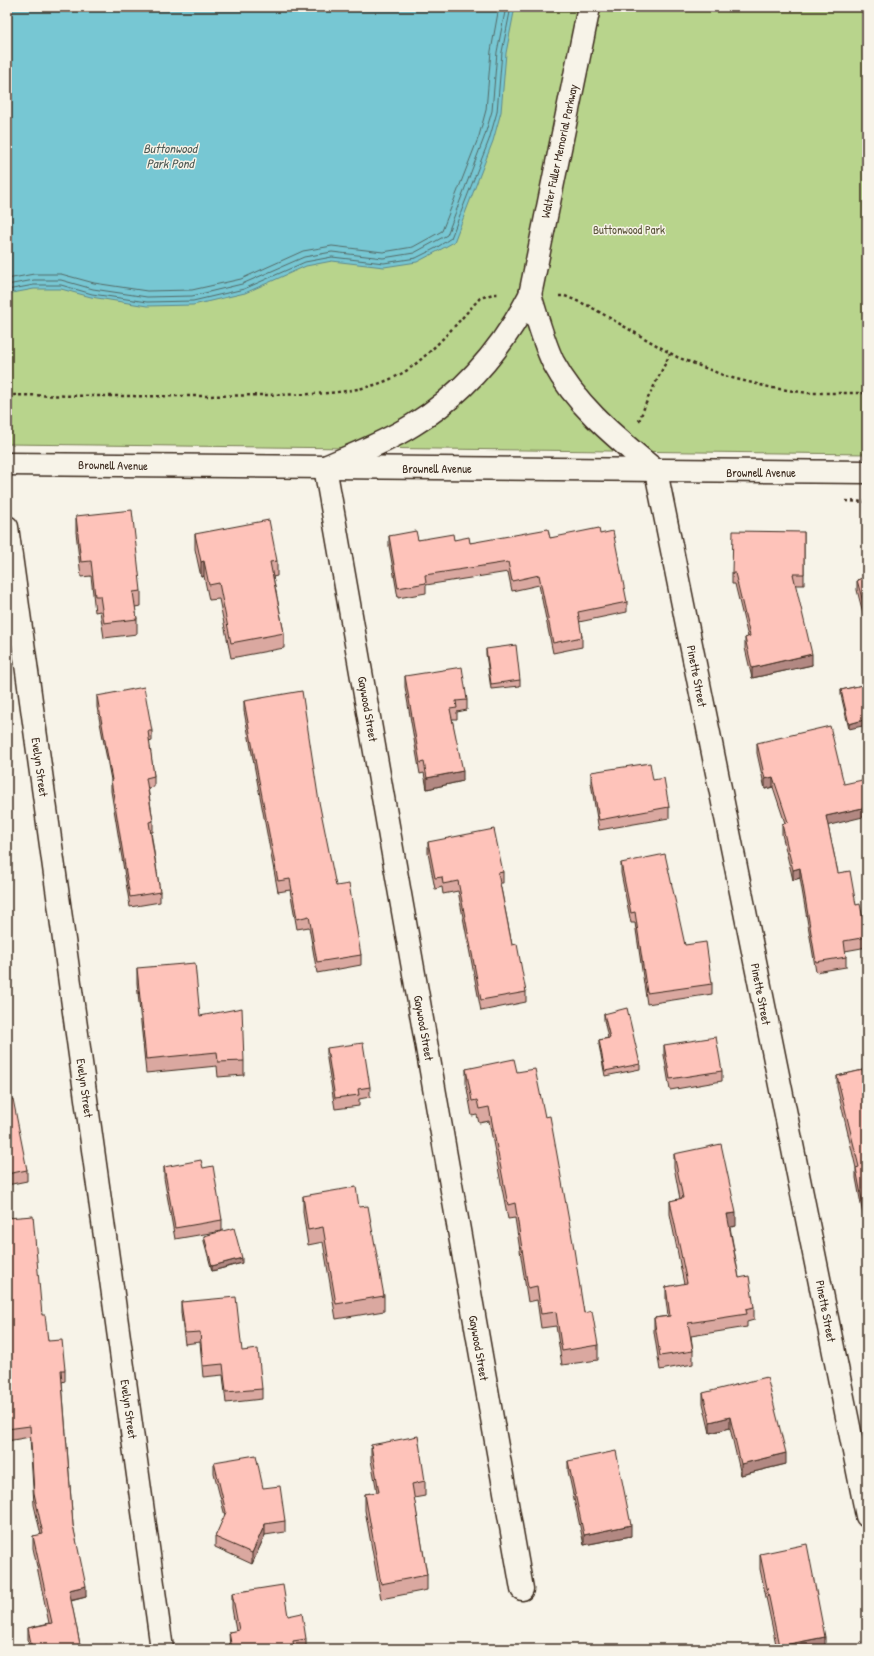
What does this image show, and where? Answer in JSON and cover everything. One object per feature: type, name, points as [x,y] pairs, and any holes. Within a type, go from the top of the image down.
[{"type":"street","name":"Walter Fuller Memorial Parkway","points":[[325,468],[413,425],[461,389],[482,368],[502,343],[517,320],[530,295],[589,7]]},
{"type":"street","name":"Walter Fuller Memorial Parkway","points":[[530,295],[542,334],[553,362],[569,388],[604,426],[656,471]]},
{"type":"street","name":"Brownell Avenue","points":[[7,464],[867,472]]},
{"type":"street","name":"Gaywood Street","points":[[325,468],[522,1589]]},
{"type":"street","name":"Pinette Street","points":[[656,471],[867,1516]]},
{"type":"street","name":"Evelyn Street","points":[[7,527],[162,1649]]},
{"type":"green space","name":"Buttonwood Park","points":[[7,7],[867,7],[867,454],[7,444]]},
{"type":"water","name":"Buttonwood Park Pond","points":[[7,7],[515,7],[506,53],[501,112],[493,141],[454,242],[417,262],[384,267],[332,261],[306,266],[245,293],[193,305],[147,306],[91,297],[61,289],[34,289],[7,294]]},
{"type":"building","points":[[132,510],[141,591],[133,592],[137,619],[104,623],[100,596],[95,596],[91,561],[81,562],[76,516]]},
{"type":"building","points":[[269,520],[277,561],[270,562],[284,633],[231,643],[219,583],[209,585],[204,561],[201,562],[195,534]]},
{"type":"building","points":[[599,528],[600,534],[613,531],[627,602],[578,612],[582,637],[553,643],[539,575],[512,581],[508,562],[425,575],[426,583],[398,588],[389,536],[416,531],[418,540],[453,534],[454,540],[469,537],[470,543],[548,529],[550,538]]},
{"type":"building","points":[[733,531],[804,532],[804,574],[793,574],[812,654],[752,668],[745,638],[750,636],[735,573],[732,573]]},
{"type":"building","points":[[867,562],[867,617],[857,580],[866,577],[863,563]]},
{"type":"building","points":[[516,645],[520,680],[491,684],[486,649]]},
{"type":"building","points":[[462,667],[467,700],[456,701],[457,708],[450,709],[463,771],[427,778],[424,762],[420,763],[405,676]]},
{"type":"building","points":[[867,684],[867,719],[849,724],[841,690]]},
{"type":"building","points":[[144,687],[152,731],[148,731],[154,776],[146,778],[153,821],[149,822],[160,892],[130,897],[97,696]]},
{"type":"building","points":[[302,691],[319,802],[336,886],[349,884],[361,955],[317,962],[309,916],[297,919],[290,879],[278,881],[244,701]]},
{"type":"building","points":[[830,726],[844,784],[867,779],[867,807],[826,816],[838,873],[850,871],[856,905],[860,904],[867,937],[844,941],[846,957],[816,962],[800,868],[793,870],[782,824],[788,822],[773,777],[765,779],[757,743]]},
{"type":"building","points":[[650,763],[653,780],[664,778],[669,807],[599,820],[591,772]]},
{"type":"building","points":[[494,829],[503,872],[498,873],[512,945],[517,944],[526,992],[481,1000],[458,881],[443,884],[442,877],[435,878],[428,842]]},
{"type":"building","points":[[665,854],[685,945],[706,942],[712,984],[647,993],[635,912],[631,913],[621,863]]},
{"type":"building","points":[[7,950],[10,980],[7,980]]},
{"type":"building","points":[[195,963],[200,1016],[242,1008],[244,1061],[218,1062],[217,1052],[146,1059],[137,968]]},
{"type":"building","points":[[627,1008],[640,1064],[605,1071],[599,1040],[610,1038],[604,1014]]},
{"type":"building","points":[[716,1037],[722,1071],[670,1079],[664,1045]]},
{"type":"building","points":[[363,1043],[370,1087],[358,1089],[359,1095],[335,1098],[327,1048]]},
{"type":"building","points":[[514,1059],[517,1072],[535,1069],[545,1117],[550,1116],[584,1313],[592,1311],[598,1345],[562,1351],[556,1312],[541,1314],[537,1286],[528,1288],[515,1203],[508,1205],[489,1107],[479,1109],[477,1100],[472,1101],[466,1069]]},
{"type":"building","points":[[867,1069],[866,1221],[856,1168],[859,1167],[837,1076]]},
{"type":"building","points":[[13,1099],[27,1170],[7,1174],[7,1100]]},
{"type":"building","points":[[721,1144],[736,1213],[727,1214],[739,1278],[749,1276],[754,1307],[746,1309],[747,1314],[688,1323],[693,1351],[660,1356],[654,1318],[670,1316],[666,1287],[687,1283],[670,1201],[683,1198],[674,1154]]},
{"type":"building","points":[[201,1160],[203,1168],[213,1166],[222,1220],[175,1228],[164,1167]]},
{"type":"building","points":[[356,1187],[359,1207],[368,1206],[384,1296],[336,1304],[323,1227],[308,1230],[303,1196]]},
{"type":"building","points":[[33,1216],[42,1315],[45,1315],[48,1341],[62,1340],[65,1370],[61,1370],[73,1525],[86,1586],[69,1590],[81,1649],[32,1649],[28,1628],[52,1623],[33,1536],[43,1534],[34,1493],[30,1426],[7,1429],[7,1218]]},
{"type":"building","points":[[234,1228],[242,1258],[212,1266],[204,1236]]},
{"type":"building","points":[[236,1297],[242,1351],[258,1349],[262,1389],[226,1392],[223,1364],[203,1366],[200,1332],[185,1333],[181,1302]]},
{"type":"building","points":[[767,1377],[786,1453],[741,1464],[730,1417],[710,1422],[703,1393]]},
{"type":"building","points":[[418,1436],[425,1481],[412,1484],[427,1575],[381,1584],[365,1494],[379,1492],[371,1445]]},
{"type":"building","points":[[616,1451],[631,1525],[584,1535],[568,1461]]},
{"type":"building","points":[[256,1455],[263,1488],[280,1486],[285,1521],[265,1524],[252,1553],[215,1537],[226,1512],[214,1462]]},
{"type":"building","points":[[807,1544],[825,1637],[779,1646],[760,1554]]},
{"type":"building","points":[[283,1585],[288,1616],[302,1613],[306,1639],[293,1641],[294,1649],[232,1649],[229,1632],[239,1630],[232,1593]]},
{"type":"building","points":[[107,1645],[108,1649],[87,1649]]}]
